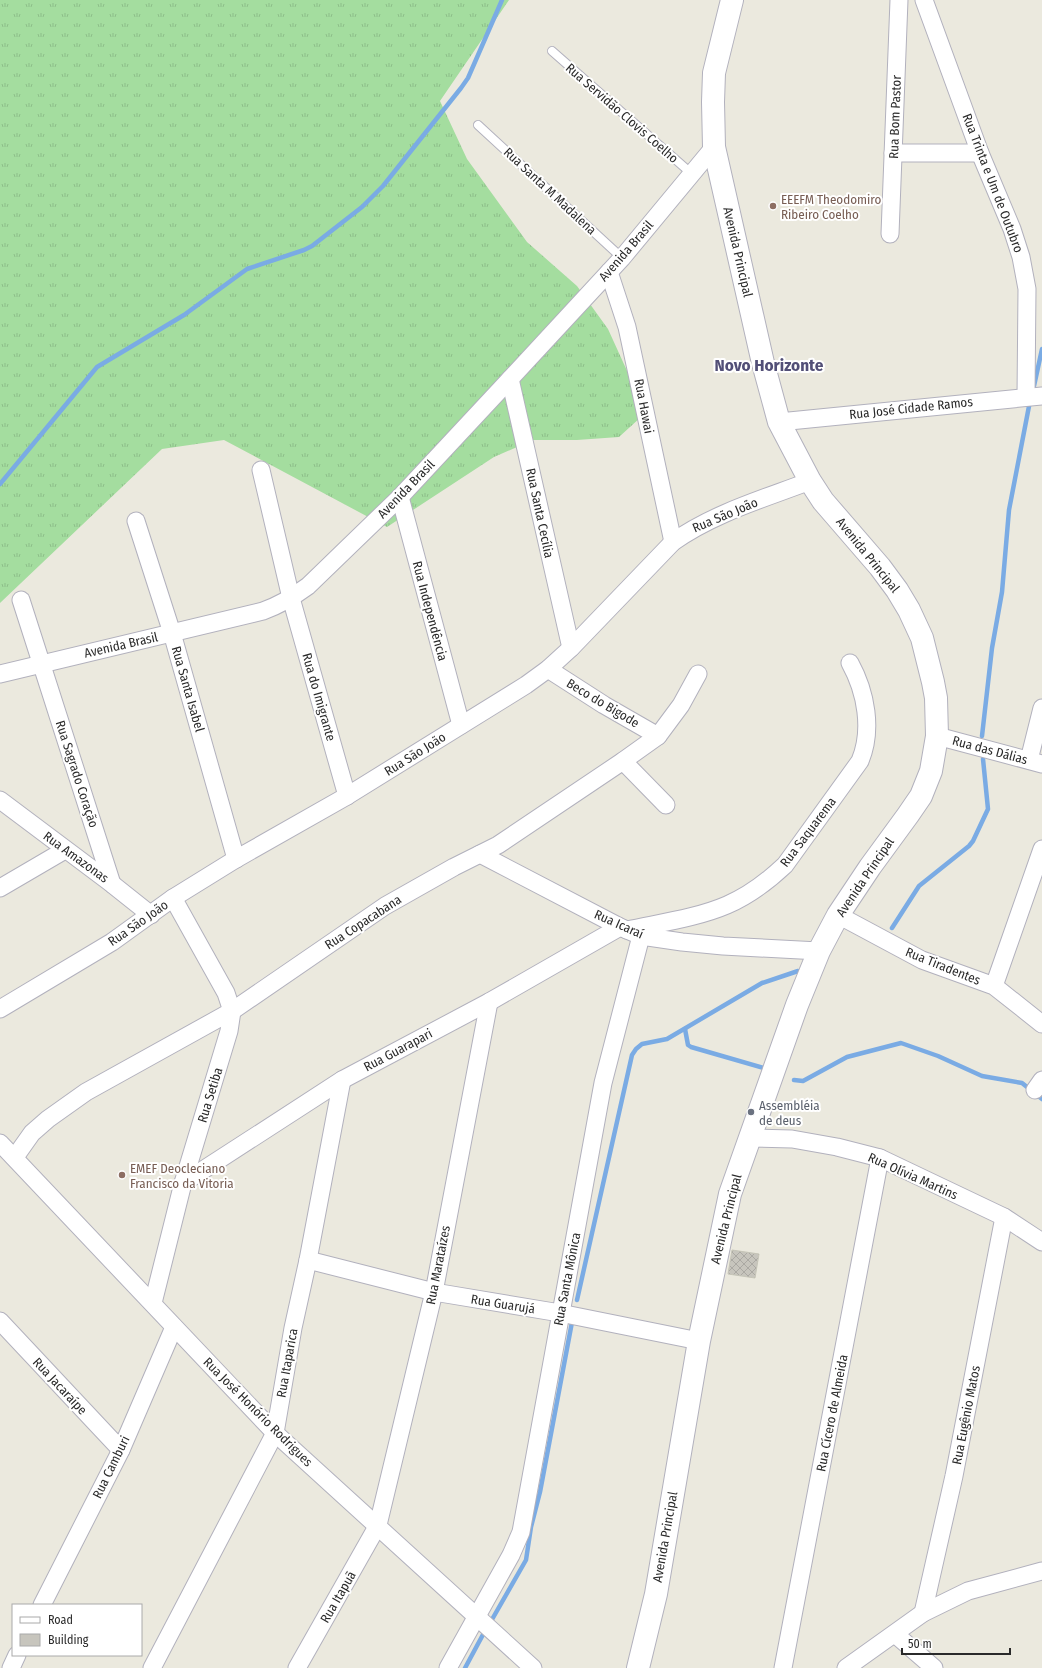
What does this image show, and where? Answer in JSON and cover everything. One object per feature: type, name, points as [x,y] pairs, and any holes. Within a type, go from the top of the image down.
[{"type":"street","name":"Avenida Principal","points":[[638,1668],[656,1594],[699,1341],[730,1194],[797,1005],[819,951],[838,915],[920,796],[931,771],[937,736],[933,682],[922,638],[909,610],[888,578],[823,501],[810,481],[779,422],[763,363],[714,147],[714,73],[732,0]]},
{"type":"street","name":"Rua Bom Pastor","points":[[890,234],[899,0]]},
{"type":"street","name":"Rua Trinta e Um de Outubro","points":[[924,0],[980,153],[1012,229],[1021,257],[1027,289],[1034,396]]},
{"type":"street","name":"Avenida Brasil","points":[[0,674],[263,611],[277,606],[308,586],[400,498],[622,258],[714,147]]},
{"type":"street","points":[[893,153],[980,153]]},
{"type":"street","name":"Rua Hawai","points":[[609,272],[631,342],[673,542]]},
{"type":"street","name":"Rua Santa Cecília","points":[[510,379],[571,648]]},
{"type":"street","name":"Rua José Cidade Ramos","points":[[779,422],[1034,396]]},
{"type":"street","name":"Rua do Imigrante","points":[[261,470],[291,598],[348,796]]},
{"type":"street","name":"Rua São João","points":[[0,1009],[112,942],[173,898],[236,859],[348,796],[526,686],[548,669],[571,648],[673,542],[691,529],[712,518],[810,481]]},
{"type":"street","name":"Rua Independência","points":[[400,498],[461,725]]},
{"type":"street","name":"Rua Santa Isabel","points":[[136,521],[172,633],[236,859]]},
{"type":"street","name":"Rua Sagrado Coração","points":[[21,600],[112,884]]},
{"type":"street","name":"Rua Saquarema","points":[[630,931],[702,914],[727,905],[770,879],[785,865],[860,761],[865,748],[867,734],[862,692],[857,675],[850,663]]},
{"type":"street","name":"Beco do Bigode","points":[[548,669],[604,705],[658,736]]},
{"type":"street","name":"Rua Copacabana","points":[[15,1157],[32,1133],[48,1119],[86,1092],[232,1010],[386,906],[454,867],[498,845],[623,762],[658,736],[681,704],[698,674]]},
{"type":"street","points":[[1035,762],[1042,708]]},
{"type":"street","name":"Rua das Dálias","points":[[937,736],[1035,762]]},
{"type":"street","points":[[623,762],[666,804]]},
{"type":"street","name":"Rua Amazonas","points":[[0,800],[151,915]]},
{"type":"street","points":[[994,986],[1042,849]]},
{"type":"street","points":[[0,888],[65,850]]},
{"type":"street","name":"Rua Icaraí","points":[[480,854],[630,931],[723,946],[819,951]]},
{"type":"street","name":"Rua Setiba","points":[[153,1303],[183,1183],[230,1031],[232,1010],[226,993],[173,898]]},
{"type":"street","name":"Rua Tiradentes","points":[[838,915],[922,960],[994,986],[1042,1024]]},
{"type":"street","name":"Rua Guarapari","points":[[183,1183],[342,1080],[490,1002],[630,931]]},
{"type":"street","name":"Rua Santa Mônica","points":[[448,1668],[511,1555],[520,1532],[630,931]]},
{"type":"street","name":"Rua Marataízes","points":[[378,1525],[434,1292],[490,1002]]},
{"type":"street","name":"Rua Itaparica","points":[[152,1668],[275,1433],[293,1328],[308,1260],[342,1080]]},
{"type":"street","name":"Rua Olívia Martins","points":[[749,1138],[792,1139],[837,1147],[880,1158],[1004,1217],[1038,1235]]},
{"type":"street","name":"Rua José Honório Rodrigues","points":[[0,1143],[15,1157],[275,1433],[534,1668]]},
{"type":"street","name":"Rua Cícero de Almeida","points":[[783,1668],[880,1158]]},
{"type":"street","name":"Rua Eugênio Matos","points":[[924,1613],[954,1476],[1004,1217]]},
{"type":"street","name":"Rua Guarujá","points":[[308,1260],[434,1292],[560,1313],[699,1341]]},
{"type":"street","name":"Rua Jacaraípe","points":[[1,1325],[121,1450]]},
{"type":"street","name":"Rua Camburi","points":[[43,1604],[121,1450],[174,1327]]},
{"type":"street","name":"Rua Itapuã","points":[[297,1668],[378,1525]]},
{"type":"street","points":[[846,1668],[924,1613],[968,1591],[1040,1574]]},
{"type":"street","points":[[895,1634],[934,1668]]},
{"type":"street","points":[[11,1668],[17,1656]]},
{"type":"lane","name":"Rua Servidão Clovis Coelho","points":[[552,51],[692,174]]},
{"type":"lane","name":"Rua Santa M Madalena","points":[[478,125],[622,258]]},
{"type":"green space","points":[[0,0],[509,0],[440,101],[467,159],[527,242],[577,286],[608,329],[633,384],[641,417],[619,437],[577,440],[533,440],[494,457],[387,527],[224,440],[162,449],[0,603]]},
{"type":"building","points":[[732,1250],[759,1254],[755,1278],[728,1274]]},
{"type":"waterway","points":[[0,484],[97,367],[184,315],[247,269],[312,246],[362,207],[383,186],[468,78],[502,0]]},
{"type":"waterway","points":[[1034,386],[1042,349]]},
{"type":"waterway","points":[[982,736],[992,648],[1002,592],[1009,510],[1030,401]]},
{"type":"waterway","points":[[892,928],[919,886],[969,846],[973,841],[988,809],[983,759]]},
{"type":"waterway","points":[[577,1300],[632,1055],[636,1049],[642,1044],[667,1039],[762,983],[798,971]]},
{"type":"waterway","points":[[685,1029],[688,1045],[691,1047],[764,1068]]},
{"type":"waterway","points":[[794,1080],[803,1081],[847,1057],[901,1043],[938,1056],[982,1076],[1022,1083],[1042,1099]]},
{"type":"waterway","points":[[490,1623],[526,1560],[531,1527],[540,1492],[572,1322]]},
{"type":"waterway","points":[[465,1668],[486,1629]]},
{"type":"place","name":"EEEFM Theodomiro Ribeiro Coelho","points":[[773,206]]},
{"type":"place","name":"Assembléia de deus","points":[[751,1112]]},
{"type":"place","name":"EMEF Deocleciano Francisco da Vitoria","points":[[122,1175]]},
{"type":"district","name":"Novo Horizonte","points":[[769,365]]}]
